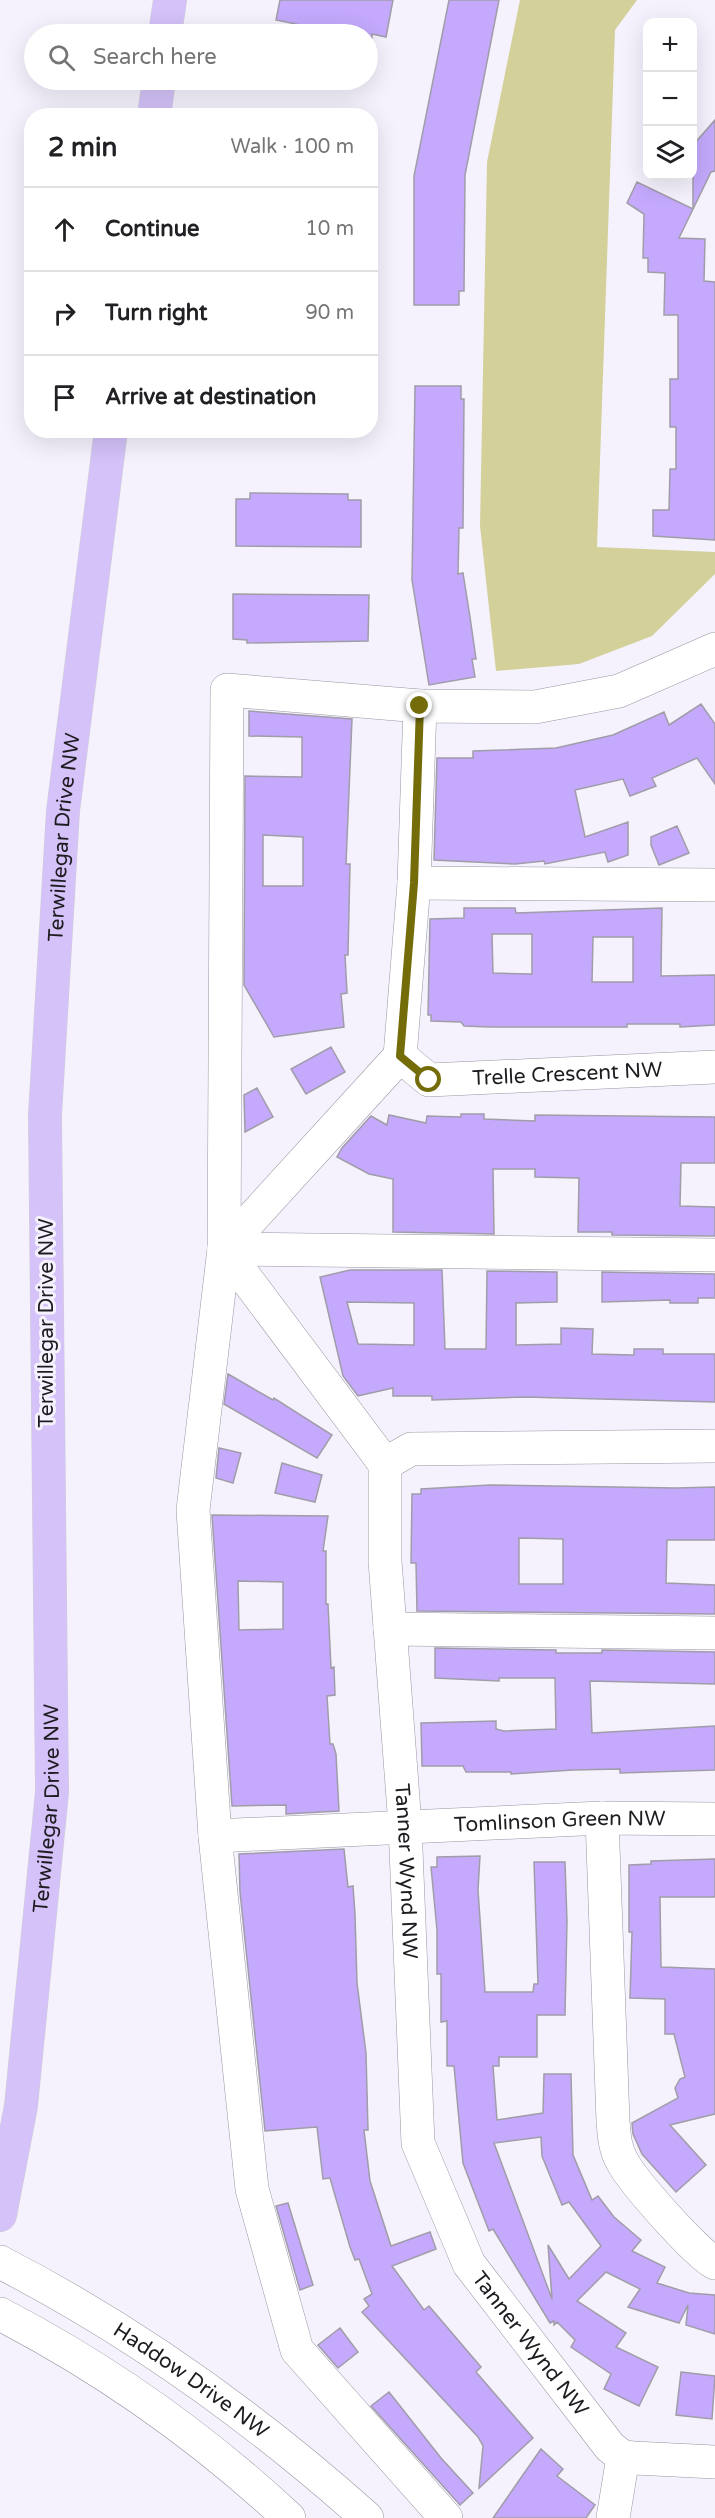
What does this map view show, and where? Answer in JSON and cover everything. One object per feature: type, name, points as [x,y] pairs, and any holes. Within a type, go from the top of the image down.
[{"type":"main road","points":[[166,24],[170,0]]},
{"type":"main road","points":[[155,108],[158,90]]},
{"type":"main road","name":"Terwillegar Drive NW","points":[[0,2216],[21,2106],[52,1792],[45,1115],[63,810],[110,438]]},
{"type":"street","points":[[446,2518],[297,2350],[252,2189],[215,1836],[193,1510],[224,1249],[227,690],[420,706],[546,705],[619,691],[715,649]]},
{"type":"street","points":[[224,1249],[400,1056],[414,883],[420,706]]},
{"type":"street","points":[[414,883],[715,885]]},
{"type":"street","name":"Trelle Crescent NW","points":[[400,1056],[429,1080],[715,1067]]},
{"type":"street","points":[[224,1249],[715,1255]]},
{"type":"street","points":[[224,1249],[385,1464],[411,1449],[715,1446]]},
{"type":"street","name":"Tanner Wynd NW","points":[[385,1464],[385,1561],[405,1826],[418,2143],[469,2264],[610,2446],[623,2457]]},
{"type":"street","points":[[390,1629],[715,1633]]},
{"type":"street","points":[[602,1818],[613,2121],[617,2150],[626,2168],[676,2227],[698,2252],[715,2263]]},
{"type":"street","name":"Tomlinson Green NW","points":[[215,1836],[602,1818],[715,1819]]},
{"type":"street","name":"Haddow Drive NW","points":[[0,2262],[88,2309],[186,2373],[300,2458],[367,2518]]},
{"type":"street","points":[[0,2314],[96,2370],[166,2418],[234,2468],[289,2518]]},
{"type":"street","points":[[613,2518],[623,2457],[715,2462]]},
{"type":"shaded area","points":[[520,0],[637,0],[615,30],[597,547],[715,552],[715,574],[652,636],[579,664],[496,671],[480,526],[487,162]]},
{"type":"building","points":[[280,0],[393,0],[386,37],[378,35],[378,24],[295,24],[276,20]]},
{"type":"building","points":[[449,0],[499,0],[465,175],[464,291],[459,291],[459,305],[414,305],[414,176]]},
{"type":"building","points":[[715,120],[715,171],[711,172],[679,238],[705,239],[704,281],[715,282],[715,540],[653,536],[653,510],[669,510],[670,469],[676,469],[676,427],[670,427],[670,379],[678,379],[678,315],[664,315],[665,273],[648,272],[648,258],[643,258],[644,214],[627,203],[637,182],[693,209],[693,180],[697,180],[697,140]]},
{"type":"building","points":[[415,386],[461,386],[461,399],[464,399],[463,528],[459,528],[458,574],[463,573],[476,659],[472,659],[475,677],[429,685],[412,580]]},
{"type":"building","points":[[250,493],[348,494],[348,500],[361,500],[361,547],[236,546],[236,499],[250,499]]},
{"type":"building","points":[[233,594],[369,595],[368,641],[247,643],[247,640],[233,639]]},
{"type":"building","points":[[701,704],[715,724],[715,784],[697,758],[652,778],[656,786],[630,796],[623,779],[575,790],[585,837],[628,822],[628,855],[608,862],[605,852],[545,864],[544,861],[515,864],[434,860],[437,758],[473,758],[473,751],[556,748],[613,735],[664,712],[669,725]]},
{"type":"building","points":[[249,711],[352,719],[346,864],[350,864],[348,955],[345,955],[347,993],[341,994],[344,1027],[274,1037],[244,985],[245,776],[302,777],[302,737],[249,736]],"holes":[[[263,835],[303,837],[303,886],[263,886]]]},
{"type":"building","points":[[677,826],[689,853],[659,865],[651,845],[651,837]]},
{"type":"building","points":[[464,908],[515,908],[516,913],[662,908],[661,976],[715,975],[715,1025],[490,1027],[464,1026],[461,1022],[431,1021],[431,1015],[428,1015],[430,919],[464,918]],"holes":[[[492,934],[532,934],[532,974],[493,973]],[[593,937],[633,937],[633,982],[592,982]]]},
{"type":"building","points":[[331,1047],[345,1072],[306,1094],[291,1069]]},
{"type":"building","points":[[257,1088],[273,1117],[245,1132],[244,1095]]},
{"type":"building","points":[[461,1114],[484,1114],[484,1119],[535,1121],[535,1115],[715,1117],[715,1163],[681,1163],[680,1206],[715,1207],[715,1236],[612,1235],[612,1232],[578,1232],[579,1178],[535,1177],[535,1169],[493,1169],[494,1234],[393,1232],[393,1179],[369,1174],[337,1157],[342,1148],[371,1116],[387,1125],[389,1115],[426,1123],[427,1116],[461,1117]]},
{"type":"building","points":[[350,1270],[442,1270],[445,1349],[486,1349],[487,1271],[557,1272],[557,1302],[516,1303],[516,1345],[561,1344],[561,1328],[593,1329],[592,1354],[634,1355],[634,1349],[663,1349],[663,1354],[715,1354],[715,1402],[524,1397],[432,1400],[432,1396],[393,1396],[393,1388],[358,1396],[343,1376],[320,1277]],"holes":[[[347,1302],[414,1303],[414,1345],[358,1344]]]},
{"type":"building","points":[[602,1272],[715,1274],[715,1298],[698,1298],[698,1303],[670,1303],[670,1300],[602,1302]]},
{"type":"building","points":[[228,1374],[273,1400],[274,1398],[332,1435],[317,1458],[224,1404]]},
{"type":"building","points":[[219,1448],[241,1453],[233,1483],[216,1478]]},
{"type":"building","points":[[282,1463],[322,1475],[315,1502],[275,1493]]},
{"type":"building","points":[[490,1485],[715,1487],[715,1540],[667,1540],[666,1583],[715,1585],[715,1614],[417,1611],[416,1563],[411,1563],[412,1494],[421,1494],[421,1489]],"holes":[[[519,1538],[563,1539],[563,1584],[519,1584]]]},
{"type":"building","points":[[212,1515],[328,1516],[323,1551],[326,1551],[326,1604],[328,1604],[331,1668],[334,1667],[335,1695],[327,1696],[330,1744],[333,1744],[336,1754],[339,1811],[286,1814],[286,1805],[232,1806]],"holes":[[[238,1581],[283,1582],[283,1629],[239,1630]]]},
{"type":"building","points":[[435,1648],[556,1650],[556,1653],[602,1653],[602,1650],[715,1652],[715,1684],[590,1681],[592,1733],[715,1726],[715,1770],[620,1773],[620,1769],[511,1774],[511,1772],[466,1772],[463,1766],[422,1766],[421,1723],[496,1721],[496,1729],[504,1731],[556,1729],[555,1678],[499,1678],[499,1681],[435,1678]]},
{"type":"building","points":[[344,1849],[348,1887],[353,1886],[357,1983],[366,2053],[368,2130],[364,2130],[370,2181],[391,2246],[430,2232],[436,2249],[392,2266],[424,2310],[429,2306],[481,2367],[476,2372],[533,2438],[479,2488],[483,2446],[478,2437],[362,2312],[369,2306],[364,2299],[372,2294],[359,2259],[355,2260],[350,2247],[330,2178],[323,2179],[317,2127],[265,2131],[240,1892],[239,1854]]},
{"type":"building","points":[[480,1856],[478,1890],[485,1992],[533,1992],[534,1984],[538,1984],[534,1862],[565,1862],[567,1921],[565,2015],[537,2015],[537,2057],[499,2057],[499,2066],[493,2066],[497,2120],[543,2113],[544,2074],[571,2074],[573,2155],[592,2200],[598,2196],[614,2217],[641,2240],[632,2251],[665,2267],[657,2283],[689,2293],[715,2295],[715,2334],[686,2325],[688,2305],[679,2323],[628,2307],[640,2289],[606,2272],[577,2301],[626,2333],[616,2347],[658,2367],[639,2406],[604,2389],[611,2374],[571,2347],[575,2340],[557,2322],[554,2325],[554,2321],[550,2323],[493,2229],[489,2231],[463,2163],[454,2066],[447,2066],[447,2021],[441,2022],[441,1974],[437,1974],[437,1930],[431,1867],[437,1867],[437,1857]],"holes":[[[541,2137],[542,2156],[562,2205],[569,2202],[601,2246],[569,2279],[548,2245],[552,2299],[494,2143]]]},
{"type":"building","points":[[715,1859],[715,1897],[660,1897],[661,1967],[715,1969],[715,2114],[670,2125],[706,2165],[676,2192],[642,2154],[633,2134],[632,2123],[678,2098],[675,2088],[680,2079],[685,2077],[674,2034],[665,2034],[665,1999],[630,1998],[632,1932],[629,1932],[629,1865],[651,1864],[651,1861]]},
{"type":"building","points":[[288,2203],[313,2285],[300,2290],[276,2206]]},
{"type":"building","points":[[340,2328],[358,2352],[338,2368],[318,2345]]},
{"type":"building","points":[[681,2372],[715,2376],[712,2419],[676,2415]]},
{"type":"building","points":[[389,2392],[441,2458],[473,2493],[460,2505],[371,2406]]},
{"type":"building","points":[[541,2449],[563,2469],[557,2476],[595,2505],[586,2518],[493,2518]]},
{"type":"route","points":[[420,706],[414,883],[400,1056],[429,1080]]}]
